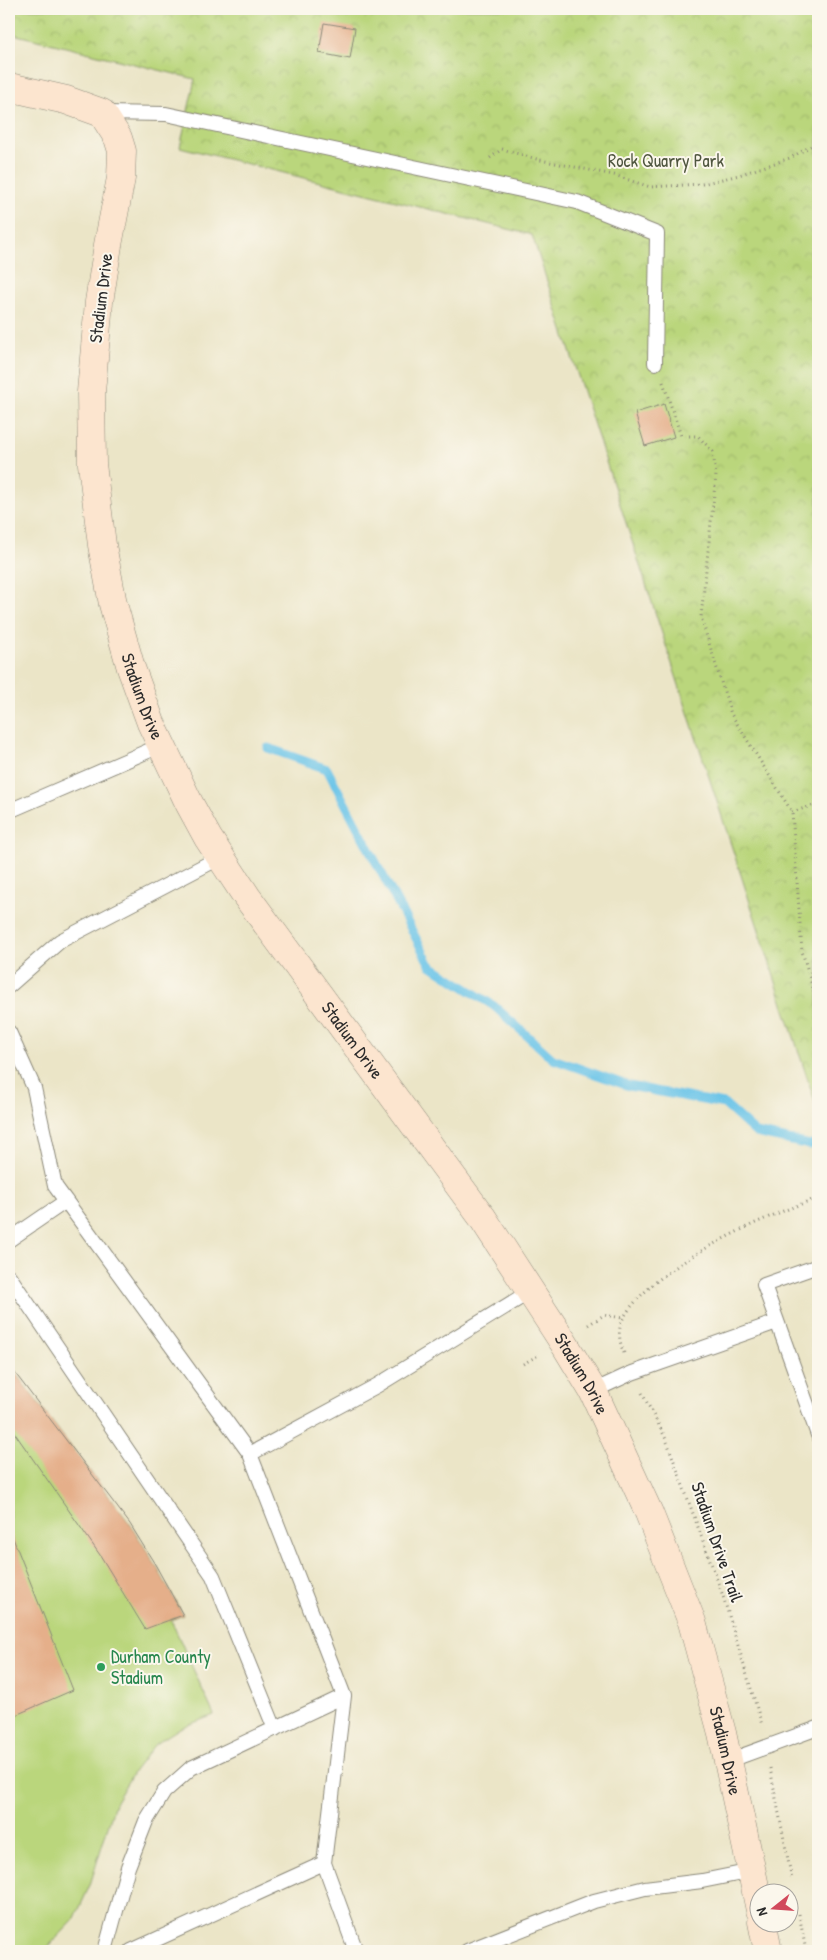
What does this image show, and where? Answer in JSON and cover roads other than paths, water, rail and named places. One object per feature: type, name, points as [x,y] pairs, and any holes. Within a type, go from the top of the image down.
[{"type":"street","points":[[9,87],[66,100],[102,113]]},
{"type":"street","name":"Stadium Drive","points":[[102,113],[118,138],[122,151],[121,178],[108,244],[91,392],[92,464],[102,545],[113,604],[131,668],[151,722],[189,803],[208,838],[247,897],[482,1217],[531,1291],[593,1391],[649,1512],[692,1622],[728,1760],[754,1882]]},
{"type":"street","points":[[764,1932],[768,1951]]},
{"type":"lane","points":[[102,113],[166,114],[577,202],[657,234],[655,363]]},
{"type":"lane","points":[[9,811],[162,746]]},
{"type":"lane","points":[[9,986],[60,941],[221,857]]},
{"type":"lane","points":[[9,1032],[34,1088],[55,1186],[250,1454],[344,1696],[324,1863],[356,1951]]},
{"type":"lane","points":[[9,1240],[66,1201]]},
{"type":"lane","points":[[818,1266],[764,1285],[818,1435]]},
{"type":"lane","points":[[9,1276],[213,1576],[275,1729]]},
{"type":"lane","points":[[250,1454],[378,1385],[531,1291]]},
{"type":"lane","points":[[593,1391],[632,1373],[777,1322]]},
{"type":"lane","points":[[105,1951],[128,1867],[146,1821],[164,1792],[191,1768],[344,1696]]},
{"type":"lane","points":[[728,1760],[818,1728]]},
{"type":"lane","points":[[131,1951],[324,1863]]},
{"type":"lane","points":[[467,1951],[594,1901],[645,1888],[702,1881],[752,1871]]},
{"type":"waterway","points":[[268,748],[327,769],[430,965],[494,1006],[553,1059],[629,1086],[724,1104],[756,1133],[810,1145],[818,1143]]},
{"type":"place","name":"Durham County Stadium","points":[[101,1667]]},
{"type":"park label","name":"Rock Quarry Park","points":[[666,161]]}]
